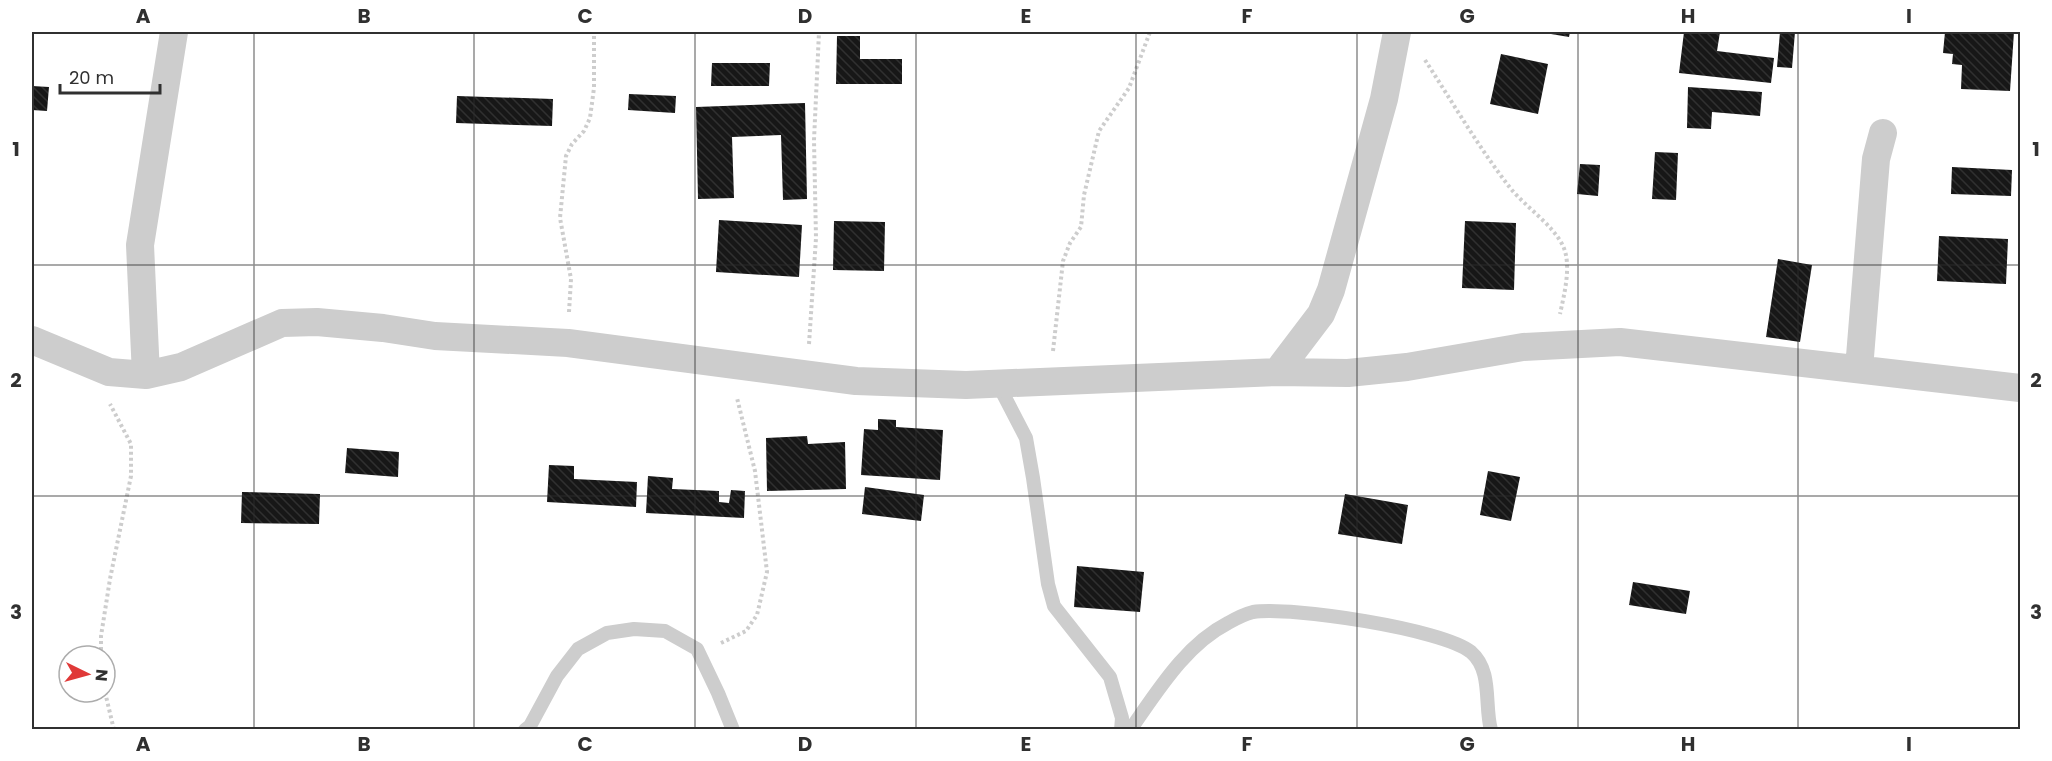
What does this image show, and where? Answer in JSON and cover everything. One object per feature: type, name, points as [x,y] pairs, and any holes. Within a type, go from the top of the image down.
[{"type":"street","points":[[146,375],[140,245],[174,32]]},
{"type":"street","points":[[1277,372],[1321,314],[1331,290],[1384,99],[1397,32]]},
{"type":"street","points":[[1859,369],[1876,159],[1882,133]]},
{"type":"street","points":[[32,340],[109,372],[146,375],[181,367],[282,323],[317,322],[383,328],[435,336],[568,343],[856,381],[966,385],[1277,372],[1348,373],[1407,367],[1484,353],[1554,344],[1620,342],[2020,388]]},
{"type":"lane","points":[[998,384],[1026,438],[1048,584],[1054,606],[1110,677],[1122,718],[1121,729]]},
{"type":"lane","points":[[1130,729],[1176,667],[1201,642],[1226,623],[1252,612],[1318,615],[1395,626],[1455,643],[1472,653],[1483,669],[1491,729]]},
{"type":"lane","points":[[525,729],[530,726],[556,675],[578,649],[607,633],[634,629],[665,631],[697,649],[733,729]]},
{"type":"path","points":[[568,343],[571,279],[560,218],[566,156],[572,144],[584,131],[590,118],[594,88],[594,32]]},
{"type":"path","points":[[806,375],[816,238],[814,140],[819,32]]},
{"type":"path","points":[[1051,382],[1063,261],[1070,243],[1082,227],[1084,195],[1099,131],[1129,88],[1150,32]]},
{"type":"path","points":[[1419,51],[1512,190],[1553,232],[1564,247],[1567,282],[1554,344]]},
{"type":"path","points":[[699,654],[746,631],[757,615],[767,572],[755,471],[729,364]]},
{"type":"path","points":[[101,644],[110,579],[131,476],[131,444],[110,403]]},
{"type":"path","points":[[108,704],[114,729]]},
{"type":"building","points":[[1539,32],[1570,32],[1569,37]]},
{"type":"building","points":[[1684,32],[1720,32],[1717,51],[1774,58],[1771,83],[1679,73]]},
{"type":"building","points":[[1780,32],[1795,32],[1792,68],[1777,67]]},
{"type":"building","points":[[1945,32],[2014,32],[2010,91],[1961,89],[1962,65],[1952,64],[1953,54],[1943,53]]},
{"type":"building","points":[[837,36],[860,36],[860,59],[902,59],[902,84],[836,84]]},
{"type":"building","points":[[1501,54],[1548,64],[1538,114],[1490,104]]},
{"type":"building","points":[[712,63],[770,63],[769,86],[711,86]]},
{"type":"building","points":[[32,86],[49,87],[47,111],[32,110]]},
{"type":"building","points":[[1688,87],[1762,92],[1760,116],[1712,112],[1711,129],[1687,128]]},
{"type":"building","points":[[629,94],[676,96],[675,113],[628,110]]},
{"type":"building","points":[[457,96],[553,99],[552,126],[456,123]]},
{"type":"building","points":[[805,103],[807,199],[783,200],[781,135],[732,137],[734,198],[698,199],[696,107]]},
{"type":"building","points":[[1655,152],[1678,153],[1676,200],[1652,199]]},
{"type":"building","points":[[1580,164],[1600,165],[1598,196],[1577,194]]},
{"type":"building","points":[[1952,167],[2012,170],[2011,196],[1951,194]]},
{"type":"building","points":[[719,220],[802,225],[799,277],[716,272]]},
{"type":"building","points":[[834,221],[885,222],[884,271],[833,270]]},
{"type":"building","points":[[1465,221],[1516,223],[1514,290],[1462,288]]},
{"type":"building","points":[[1939,236],[2008,239],[2006,284],[1937,281]]},
{"type":"building","points":[[1778,259],[1812,265],[1800,342],[1766,337]]},
{"type":"building","points":[[878,419],[896,420],[896,427],[943,430],[940,480],[861,475],[864,429],[878,430]]},
{"type":"building","points":[[807,436],[808,444],[845,442],[846,489],[767,491],[766,438]]},
{"type":"building","points":[[347,448],[399,452],[398,477],[345,473]]},
{"type":"building","points":[[549,465],[574,466],[574,479],[637,482],[636,507],[547,502]]},
{"type":"building","points":[[1488,471],[1520,477],[1511,521],[1480,515]]},
{"type":"building","points":[[648,476],[673,478],[672,489],[719,491],[719,502],[729,503],[731,490],[745,491],[744,518],[646,513]]},
{"type":"building","points":[[865,487],[924,495],[921,521],[862,514]]},
{"type":"building","points":[[242,492],[320,494],[319,524],[241,523]]},
{"type":"building","points":[[1345,494],[1408,505],[1402,544],[1338,534]]},
{"type":"building","points":[[1077,566],[1144,572],[1140,612],[1074,607]]},
{"type":"building","points":[[1633,582],[1690,591],[1686,614],[1629,605]]}]
